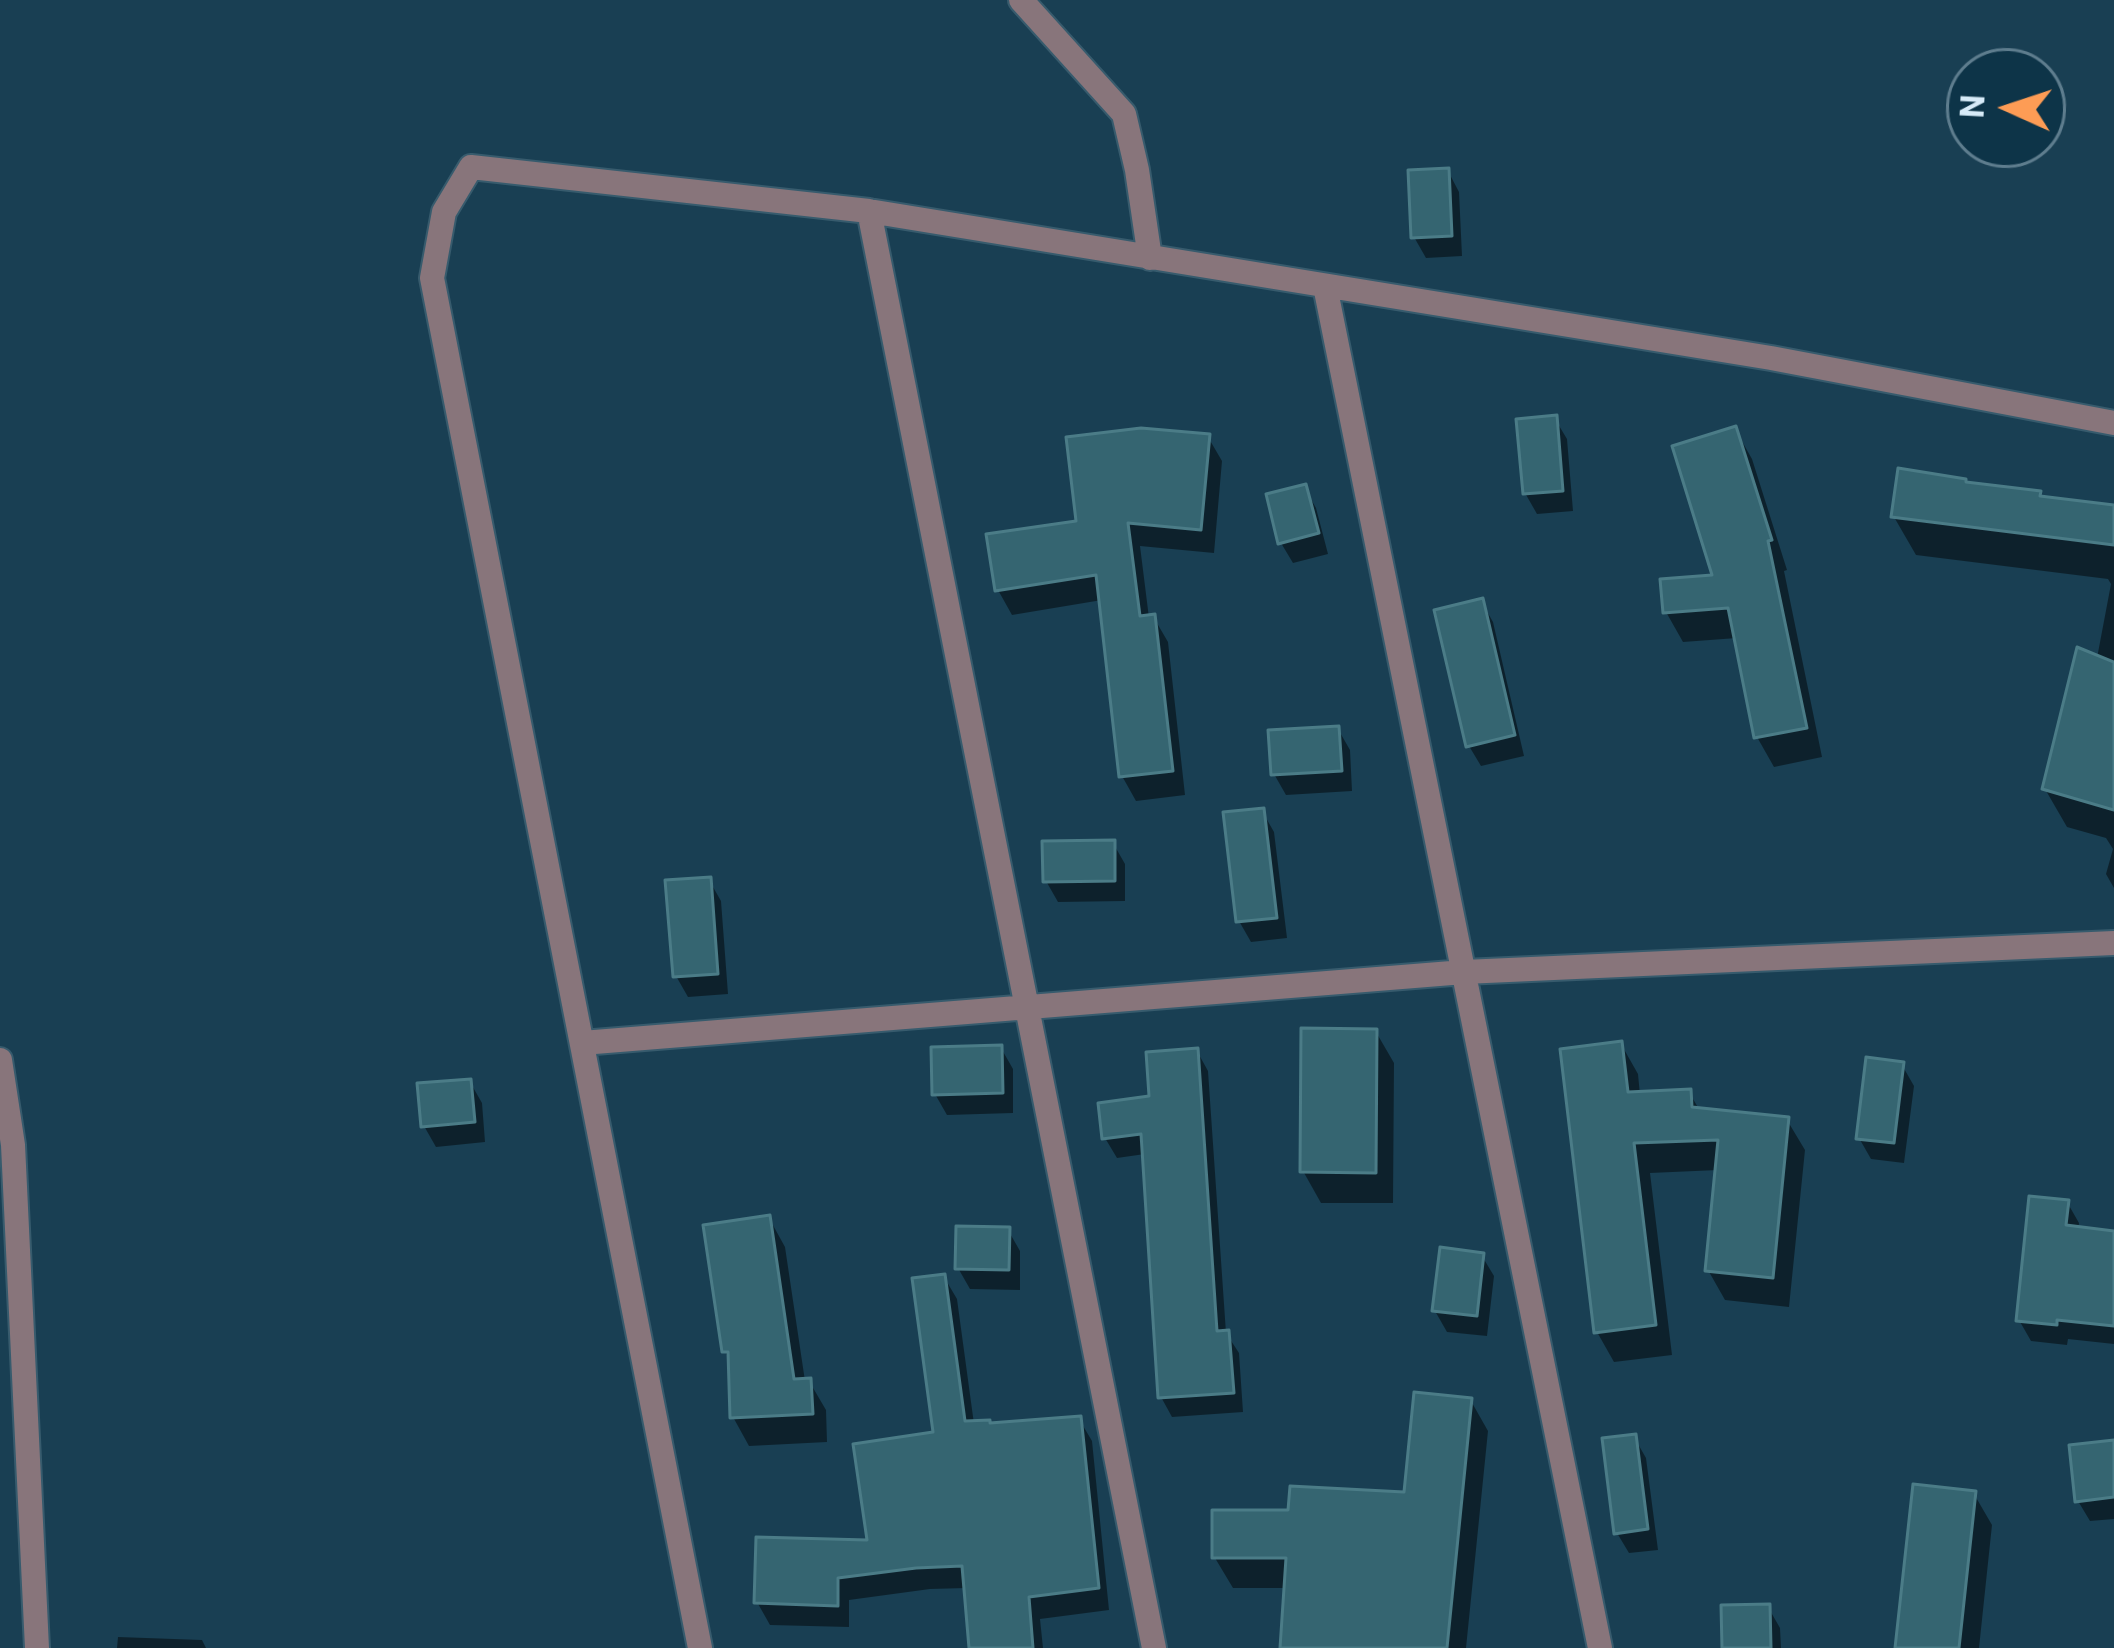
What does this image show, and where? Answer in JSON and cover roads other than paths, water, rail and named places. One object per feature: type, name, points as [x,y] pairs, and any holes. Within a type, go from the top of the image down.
[{"type":"street","points":[[1021,0],[1124,114],[1150,258]]},
{"type":"street","points":[[700,1648],[432,278],[444,212],[471,167],[868,211],[1772,358],[2114,423]]},
{"type":"street","points":[[868,211],[1154,1648]]},
{"type":"street","points":[[1325,286],[1600,1648]]},
{"type":"street","points":[[582,1043],[1464,971],[2114,944]]},
{"type":"street","points":[[0,1060],[13,1144],[37,1648]]}]
